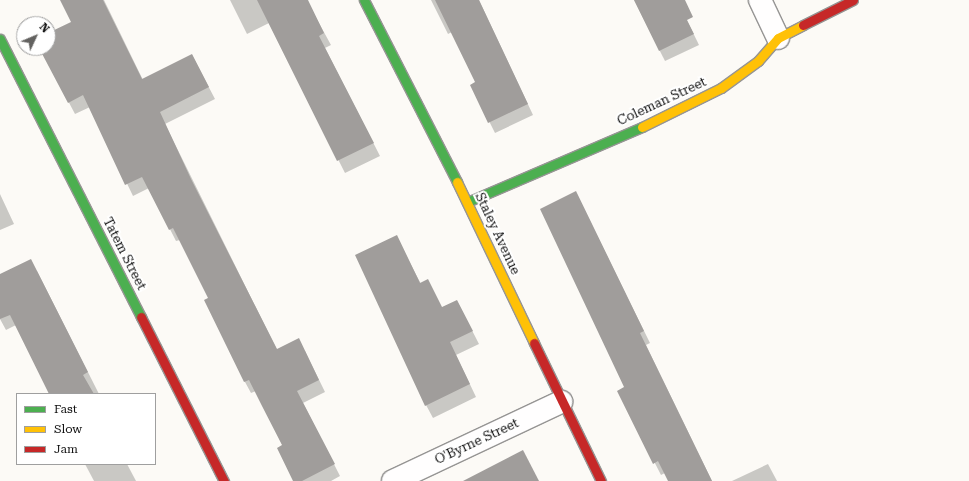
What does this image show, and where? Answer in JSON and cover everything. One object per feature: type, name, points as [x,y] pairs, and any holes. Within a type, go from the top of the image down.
[{"type":"street","name":"Staley Avenue","points":[[364,0],[467,202],[561,402],[601,481]]},
{"type":"street","points":[[760,0],[778,38]]},
{"type":"street","name":"Coleman Street","points":[[467,202],[635,130],[721,88],[758,61],[778,38],[853,0]]},
{"type":"street","name":"Tatem Street","points":[[0,39],[224,481]]},
{"type":"street","name":"O'Byrne Street","points":[[393,481],[561,402]]},
{"type":"building","points":[[60,0],[103,0],[142,79],[192,54],[209,87],[160,112],[191,179],[277,349],[299,338],[319,380],[297,391],[335,464],[302,481],[293,481],[277,448],[282,445],[249,380],[244,382],[204,300],[208,298],[173,228],[169,230],[142,177],[125,185],[83,95],[68,103],[43,56],[56,56],[56,29],[71,22]]},
{"type":"building","points":[[257,0],[308,0],[324,33],[319,36],[374,143],[337,161]]},
{"type":"building","points":[[435,0],[479,0],[528,104],[488,123],[470,85],[475,82]]},
{"type":"building","points":[[634,0],[685,0],[693,17],[687,20],[694,34],[659,51]]},
{"type":"building","points":[[576,191],[644,331],[640,333],[712,481],[668,481],[658,461],[653,464],[617,391],[624,387],[540,209]]},
{"type":"building","points":[[397,235],[420,283],[428,279],[442,307],[457,300],[473,331],[450,342],[470,384],[425,406],[355,255]]},
{"type":"building","points":[[31,259],[88,372],[83,375],[93,393],[49,393],[10,315],[0,319],[0,274]]},
{"type":"building","points":[[523,450],[539,481],[463,481]]},
{"type":"traffic: fast","points":[[364,0],[457,182]]},
{"type":"traffic: fast","points":[[0,39],[141,317]]},
{"type":"traffic: fast","points":[[467,202],[642,127]]},
{"type":"traffic: slow","points":[[642,127],[721,88],[758,61],[778,38],[803,25]]},
{"type":"traffic: slow","points":[[457,182],[534,343]]},
{"type":"traffic: jam","points":[[803,25],[853,0]]},
{"type":"traffic: jam","points":[[141,317],[224,481]]},
{"type":"traffic: jam","points":[[534,343],[601,481]]}]
